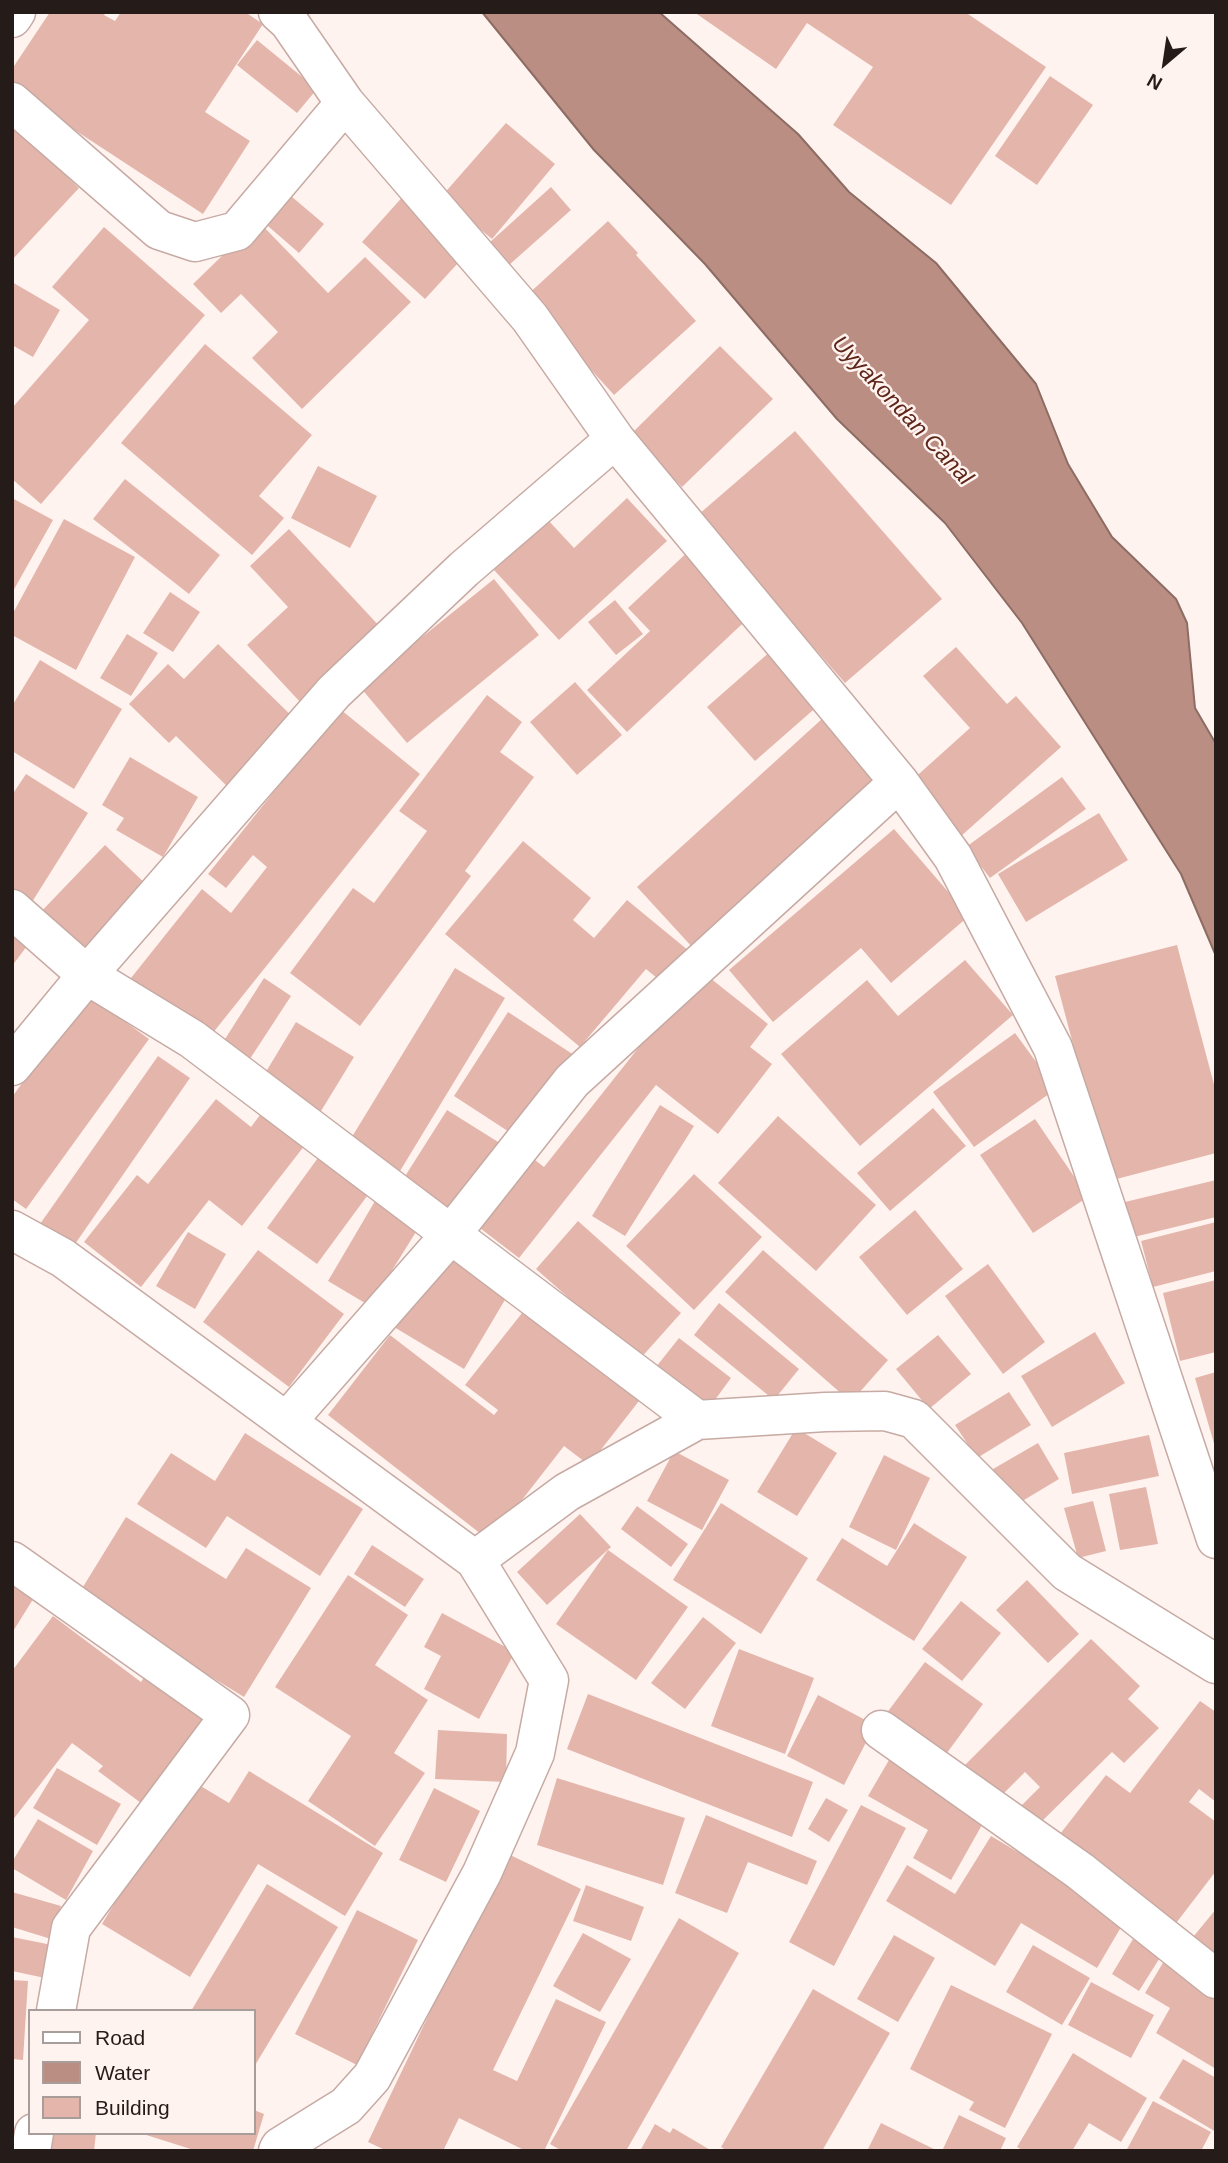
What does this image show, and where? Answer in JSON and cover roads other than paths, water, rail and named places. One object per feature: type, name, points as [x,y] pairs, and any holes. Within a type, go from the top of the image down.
[{"type":"street","points":[[12,18],[16,12]]},
{"type":"street","points":[[278,12],[289,22],[345,103],[530,318],[615,439],[899,782],[953,857],[1053,1048],[1216,1539]]},
{"type":"street","points":[[12,102],[159,230],[195,242],[237,231],[345,103]]},
{"type":"street","points":[[12,1066],[87,975],[334,692],[464,569],[615,439]]},
{"type":"street","points":[[287,1421],[452,1233],[572,1081],[899,782]]},
{"type":"street","points":[[12,909],[87,975],[192,1039],[697,1420]]},
{"type":"street","points":[[18,1242],[63,1258],[475,1559],[549,1681],[536,1752],[482,1873],[372,2077],[346,2106],[280,2147],[278,2151]]},
{"type":"street","points":[[475,1559],[567,1492],[697,1420],[885,1411],[914,1419],[1067,1572],[1216,1664]]},
{"type":"street","points":[[12,1561],[230,1715],[71,1928],[56,2009]]},
{"type":"street","points":[[881,1730],[1080,1871],[1216,1979]]},
{"type":"water","name":"Uyyakondan Canal","points":[[482,12],[659,12],[798,134],[849,192],[936,263],[1036,384],[1068,464],[1112,537],[1176,599],[1187,623],[1195,708],[1216,744],[1216,956],[1181,874],[1022,623],[945,523],[837,419],[705,264],[594,150]]}]
